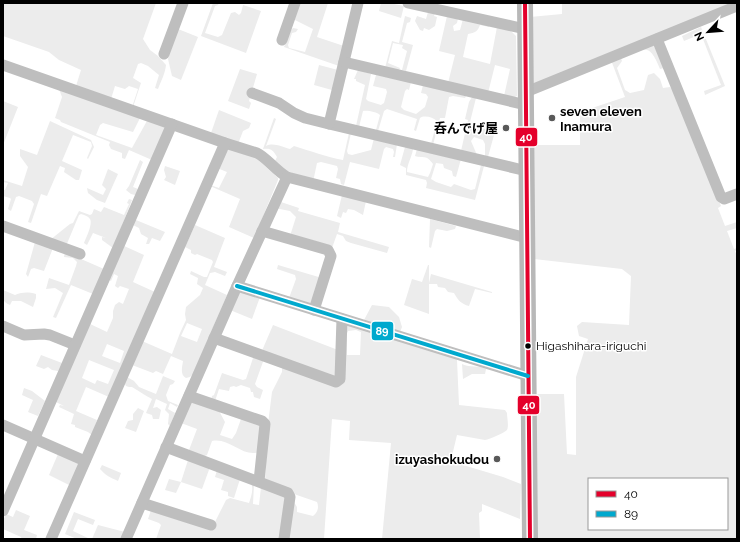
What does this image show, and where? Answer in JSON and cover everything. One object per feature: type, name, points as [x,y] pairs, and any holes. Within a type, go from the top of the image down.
[{"type":"main road","points":[[524,3],[530,539]]},
{"type":"street","points":[[164,54],[183,3]]},
{"type":"street","points":[[282,40],[295,3]]},
{"type":"street","points":[[329,124],[358,3]]},
{"type":"street","points":[[408,3],[525,29]]},
{"type":"street","points":[[344,62],[526,98],[657,39],[737,6]]},
{"type":"street","points":[[657,39],[721,198],[724,199],[737,194]]},
{"type":"street","points":[[3,65],[260,154],[278,172],[287,178],[527,238]]},
{"type":"street","points":[[252,93],[279,103],[305,118],[527,171]]},
{"type":"street","points":[[3,510],[172,124]]},
{"type":"street","points":[[51,539],[225,143]]},
{"type":"street","points":[[126,539],[237,286],[287,178]]},
{"type":"street","points":[[3,226],[80,254]]},
{"type":"street","points":[[262,231],[328,250],[331,256],[314,310]]},
{"type":"street","points":[[237,286],[528,376]]},
{"type":"street","points":[[214,338],[336,382],[340,379],[342,319]]},
{"type":"street","points":[[3,326],[24,335],[50,335],[75,345]]},
{"type":"street","points":[[189,396],[262,421],[265,424],[259,481]]},
{"type":"street","points":[[3,425],[34,440],[85,461]]},
{"type":"street","points":[[166,447],[288,493],[290,497],[284,539]]},
{"type":"street","points":[[142,503],[211,525]]},
{"type":"shaded area","points":[[3,3],[156,3],[143,39],[150,50],[166,65],[158,89],[155,88],[159,75],[148,66],[141,63],[138,64],[133,78],[141,83],[133,107],[138,89],[129,86],[125,89],[115,86],[111,99],[140,118],[133,132],[103,123],[100,125],[96,135],[132,148],[148,119],[163,125],[165,129],[152,160],[129,150],[125,159],[122,158],[122,153],[111,149],[109,145],[110,142],[61,122],[55,118],[62,97],[59,89],[76,86],[81,70],[59,60],[49,52],[3,36]]},
{"type":"shaded area","points":[[213,3],[219,3],[215,6],[205,33],[218,37],[222,35],[231,13],[235,12],[239,15],[243,5],[261,11],[246,53],[201,36]]},
{"type":"shaded area","points":[[299,3],[328,3],[317,37],[344,46],[339,66],[284,47],[290,31],[293,28],[298,29],[296,32],[292,33],[288,45],[289,48],[305,52],[313,29],[293,19]]},
{"type":"shaded area","points":[[381,3],[404,6],[401,18],[379,11]]},
{"type":"shaded area","points":[[562,3],[735,3],[532,86],[530,17],[562,14]]},
{"type":"shaded area","points":[[428,12],[435,13],[434,16],[437,17],[435,26],[429,30],[424,28],[423,31],[420,30],[415,21],[417,16],[426,19]]},
{"type":"shaded area","points":[[405,16],[411,18],[410,22],[407,23],[402,42],[413,45],[406,71],[402,70],[407,51],[402,48],[403,45],[393,43],[388,63],[400,68],[398,72],[385,68],[392,41],[399,43]]},
{"type":"shaded area","points":[[447,16],[458,18],[457,23],[453,26],[454,31],[460,30],[463,19],[490,25],[489,27],[480,25],[476,31],[468,34],[463,57],[490,64],[497,27],[510,30],[516,36],[517,96],[513,98],[504,96],[510,69],[495,65],[488,93],[448,83],[455,55],[439,51]]},
{"type":"shaded area","points":[[701,27],[725,86],[705,95],[704,91],[721,85],[701,34],[684,41],[682,36]]},
{"type":"shaded area","points":[[178,29],[198,37],[181,80],[172,76],[168,59]]},
{"type":"shaded area","points":[[646,45],[654,46],[664,68],[660,69],[653,54],[645,50],[641,50],[621,58],[622,61],[617,68],[625,90],[630,93],[644,90],[648,75],[654,73],[660,79],[663,88],[670,87],[675,92],[721,206],[718,208],[725,226],[737,222],[737,228],[727,231],[734,249],[737,248],[735,251],[737,256],[737,539],[535,539],[534,406],[537,394],[564,394],[567,454],[576,455],[576,377],[588,339],[579,336],[577,326],[582,322],[629,325],[631,276],[622,269],[534,259],[533,145],[580,145],[580,112],[625,97],[611,60]]},
{"type":"shaded area","points":[[319,65],[338,70],[332,90],[314,85]]},
{"type":"shaded area","points":[[240,69],[257,74],[249,101],[251,103],[249,109],[228,101]]},
{"type":"shaded area","points":[[358,70],[371,74],[366,99],[381,105],[384,103],[387,92],[386,89],[373,86],[376,75],[411,82],[409,90],[407,89],[405,91],[401,107],[404,110],[416,114],[425,107],[428,97],[426,94],[421,93],[423,85],[466,96],[465,98],[453,96],[449,97],[445,118],[440,118],[433,145],[431,144],[437,121],[433,118],[420,118],[416,131],[414,130],[417,119],[387,109],[384,111],[378,131],[376,130],[380,115],[374,112],[363,111],[359,127],[356,126],[365,85],[354,79]]},
{"type":"shaded area","points":[[472,97],[476,98],[470,122],[475,126],[493,131],[492,134],[494,135],[488,157],[485,156],[485,144],[483,140],[474,137],[471,141],[477,155],[461,151],[468,120],[465,119],[469,102]]},
{"type":"shaded area","points":[[3,101],[18,107],[3,145]]},
{"type":"shaded area","points":[[219,110],[251,123],[249,128],[243,131],[238,144],[211,133]]},
{"type":"shaded area","points":[[274,118],[276,119],[266,146],[275,145],[290,149],[294,146],[343,160],[349,133],[351,133],[347,151],[348,154],[352,155],[371,150],[374,138],[397,144],[395,157],[393,157],[393,149],[386,147],[384,149],[379,169],[350,162],[344,185],[341,184],[340,179],[336,178],[338,169],[337,166],[321,162],[317,163],[313,182],[273,165],[277,157],[276,155],[270,149],[263,149]]},
{"type":"shaded area","points":[[50,121],[91,140],[94,147],[88,159],[87,158],[92,146],[91,142],[73,135],[62,161],[82,170],[79,180],[76,180],[64,172],[65,168],[60,166],[47,196],[41,194],[31,223],[28,222],[34,204],[32,201],[19,196],[16,197],[11,211],[8,209],[11,199],[3,196],[3,190],[5,190],[8,183],[3,182],[3,180],[22,186],[28,167],[20,156],[20,149],[37,155]]},
{"type":"shaded area","points":[[405,147],[413,149],[407,172],[428,177],[433,164],[427,158],[415,156],[417,149],[461,159],[456,177],[453,176],[452,171],[444,168],[443,164],[436,163],[431,179],[451,187],[454,184],[471,190],[475,189],[481,165],[484,166],[475,200],[426,188],[426,180],[406,175],[406,168],[400,165]]},
{"type":"shaded area","points":[[229,148],[255,157],[278,178],[254,238],[229,227],[240,199],[210,186],[219,188],[227,172],[217,168]]},
{"type":"shaded area","points":[[140,160],[143,162],[133,187],[138,189],[135,195],[126,190]]},
{"type":"shaded area","points":[[165,166],[180,171],[175,185],[164,180],[166,177],[164,170]]},
{"type":"shaded area","points":[[108,169],[118,174],[105,203],[97,200],[88,193],[87,188],[103,195],[106,189],[102,185]]},
{"type":"shaded area","points":[[342,195],[366,201],[363,215],[354,210],[348,209],[346,213],[343,212],[341,218],[337,216]]},
{"type":"shaded area","points":[[129,199],[132,200],[113,248],[102,240],[102,237],[106,238],[93,233],[87,245],[84,243],[91,221],[88,217],[81,214],[79,215],[66,246],[50,240],[73,223],[79,211],[90,215],[94,209],[101,212],[104,207],[124,215],[129,204],[127,203]]},
{"type":"shaded area","points":[[278,201],[299,208],[298,211],[340,223],[338,232],[389,247],[387,253],[351,243],[346,241],[343,236],[337,234],[332,248],[290,236],[296,217],[290,211],[275,208]]},
{"type":"shaded area","points":[[136,217],[136,220],[165,232],[160,241],[152,238],[149,244],[146,244],[148,238],[141,234],[139,228],[131,224]]},
{"type":"shaded area","points":[[430,219],[456,226],[455,229],[447,231],[437,229],[435,231],[431,248],[429,247]]},
{"type":"shaded area","points":[[195,225],[225,238],[214,267],[227,272],[225,276],[215,272],[210,273],[205,285],[227,295],[193,374],[186,378],[182,373],[183,361],[171,356],[163,374],[156,371],[153,373],[132,365],[142,341],[172,354],[186,320],[186,307],[200,295],[203,288],[197,284],[198,278],[190,274],[191,271],[207,277],[213,262],[212,260],[191,253],[191,250],[185,247]],"holes":[[[187,323],[202,329],[197,342],[181,336]]]},
{"type":"shaded area","points":[[35,242],[53,248],[44,271],[34,268],[31,269],[28,277],[26,274]]},
{"type":"shaded area","points":[[122,245],[144,255],[133,282],[155,292],[109,397],[86,387],[76,411],[97,420],[92,435],[71,424],[74,414],[59,407],[60,405],[64,406],[54,401],[88,323],[107,332],[113,318],[115,305],[119,302],[123,304],[129,289],[120,286],[118,288],[115,286],[118,276],[114,274],[111,281],[107,278]],"holes":[[[107,344],[124,351],[120,363],[102,356]],[[89,360],[114,370],[108,384],[97,380],[95,384],[82,378]]]},
{"type":"shaded area","points":[[65,252],[104,269],[93,294],[71,285],[56,318],[53,317],[63,293],[55,288],[46,289],[49,278],[69,285],[77,262],[73,258],[64,257]]},
{"type":"shaded area","points":[[278,265],[322,278],[311,305],[289,298],[296,279],[295,275],[277,269]]},
{"type":"shaded area","points":[[428,265],[429,283],[431,274],[492,293],[475,289],[469,306],[458,300],[454,293],[448,292],[445,288],[438,287],[437,284],[429,284],[429,314],[404,305],[412,279],[422,282]]},
{"type":"shaded area","points":[[3,290],[15,295],[21,293],[36,294],[33,307],[21,301],[12,301],[10,305],[7,304],[4,299]]},
{"type":"shaded area","points":[[242,290],[260,297],[252,319],[230,310],[237,292]]},
{"type":"shaded area","points":[[372,305],[389,307],[399,317],[402,327],[398,337],[454,354],[457,360],[459,405],[505,410],[507,413],[507,430],[497,436],[485,440],[457,435],[451,460],[453,462],[521,484],[520,519],[482,504],[482,511],[479,513],[480,539],[382,539],[391,443],[349,440],[350,421],[332,419],[324,539],[287,539],[294,502],[297,507],[297,512],[313,516],[318,509],[318,506],[317,502],[265,481],[268,424],[272,392],[282,372],[282,366],[261,353],[273,325],[338,350],[336,386],[347,324],[364,320]],"holes":[[[356,330],[361,332],[360,355],[347,355],[348,331]]]},
{"type":"shaded area","points":[[41,355],[62,363],[58,371],[52,370],[48,367],[44,369],[36,366]]},
{"type":"shaded area","points":[[254,355],[264,359],[255,384],[263,390],[260,399],[254,397],[250,388],[241,385],[230,387],[229,391],[219,389],[215,401],[211,400],[222,373],[243,380],[246,379]]},
{"type":"shaded area","points":[[462,364],[486,369],[485,374],[472,374],[463,379]]},
{"type":"shaded area","points":[[163,376],[175,381],[170,385],[166,395],[168,401],[178,405],[177,407],[170,403],[168,409],[175,413],[170,426],[168,424],[169,414],[165,410],[167,404],[156,399],[153,408],[157,407],[161,410],[159,419],[153,419],[152,415],[146,413],[152,399],[132,387],[126,386],[124,382],[127,377],[134,381],[139,387],[156,394]]},
{"type":"shaded area","points":[[24,388],[32,391],[45,401],[38,416],[28,412],[33,400],[22,395]]},
{"type":"shaded area","points":[[190,401],[218,409],[225,422],[220,435],[232,439],[236,433],[242,416],[260,423],[259,452],[247,452],[230,444],[218,441],[212,441],[207,455],[203,457],[189,450],[197,429],[181,423]]},
{"type":"shaded area","points":[[138,408],[144,411],[136,432],[125,428],[128,421],[133,420],[133,414]]},
{"type":"shaded area","points":[[58,454],[78,463],[79,467],[71,486],[49,475]]},
{"type":"shaded area","points":[[188,460],[210,467],[202,489],[181,482]]},
{"type":"shaded area","points":[[102,465],[121,473],[118,481],[108,476],[100,469]]},
{"type":"shaded area","points":[[217,470],[254,484],[253,504],[259,505],[261,487],[286,496],[281,539],[156,539],[161,525],[148,519],[151,510],[212,528],[226,500],[230,498],[249,503],[252,490],[251,483],[240,479],[234,498],[228,496],[228,492],[221,490],[224,480],[215,477]]},
{"type":"shaded area","points":[[169,479],[181,482],[176,493],[165,490]]},
{"type":"shaded area","points":[[16,510],[30,516],[24,530],[37,535],[36,539],[22,539],[21,537],[3,529],[3,521],[6,514],[13,517]]},
{"type":"shaded area","points":[[74,512],[95,520],[93,525],[78,519],[73,531],[90,539],[77,539],[65,534]]},
{"type":"shaded area","points":[[98,525],[125,532],[122,539],[92,539]]},
{"type":"transit line","name":"40","points":[[525,3],[530,539]]},
{"type":"transit line","name":"89","points":[[237,286],[528,376]]},
{"type":"place","name":"seven eleven Inamura","points":[[552,118]]},
{"type":"place","name":"呑んでげ屋","points":[[506,128]]},
{"type":"place","name":"Higashihara-iriguchi","points":[[528,346]]},
{"type":"place","name":"izuyashokudou","points":[[497,459]]}]
